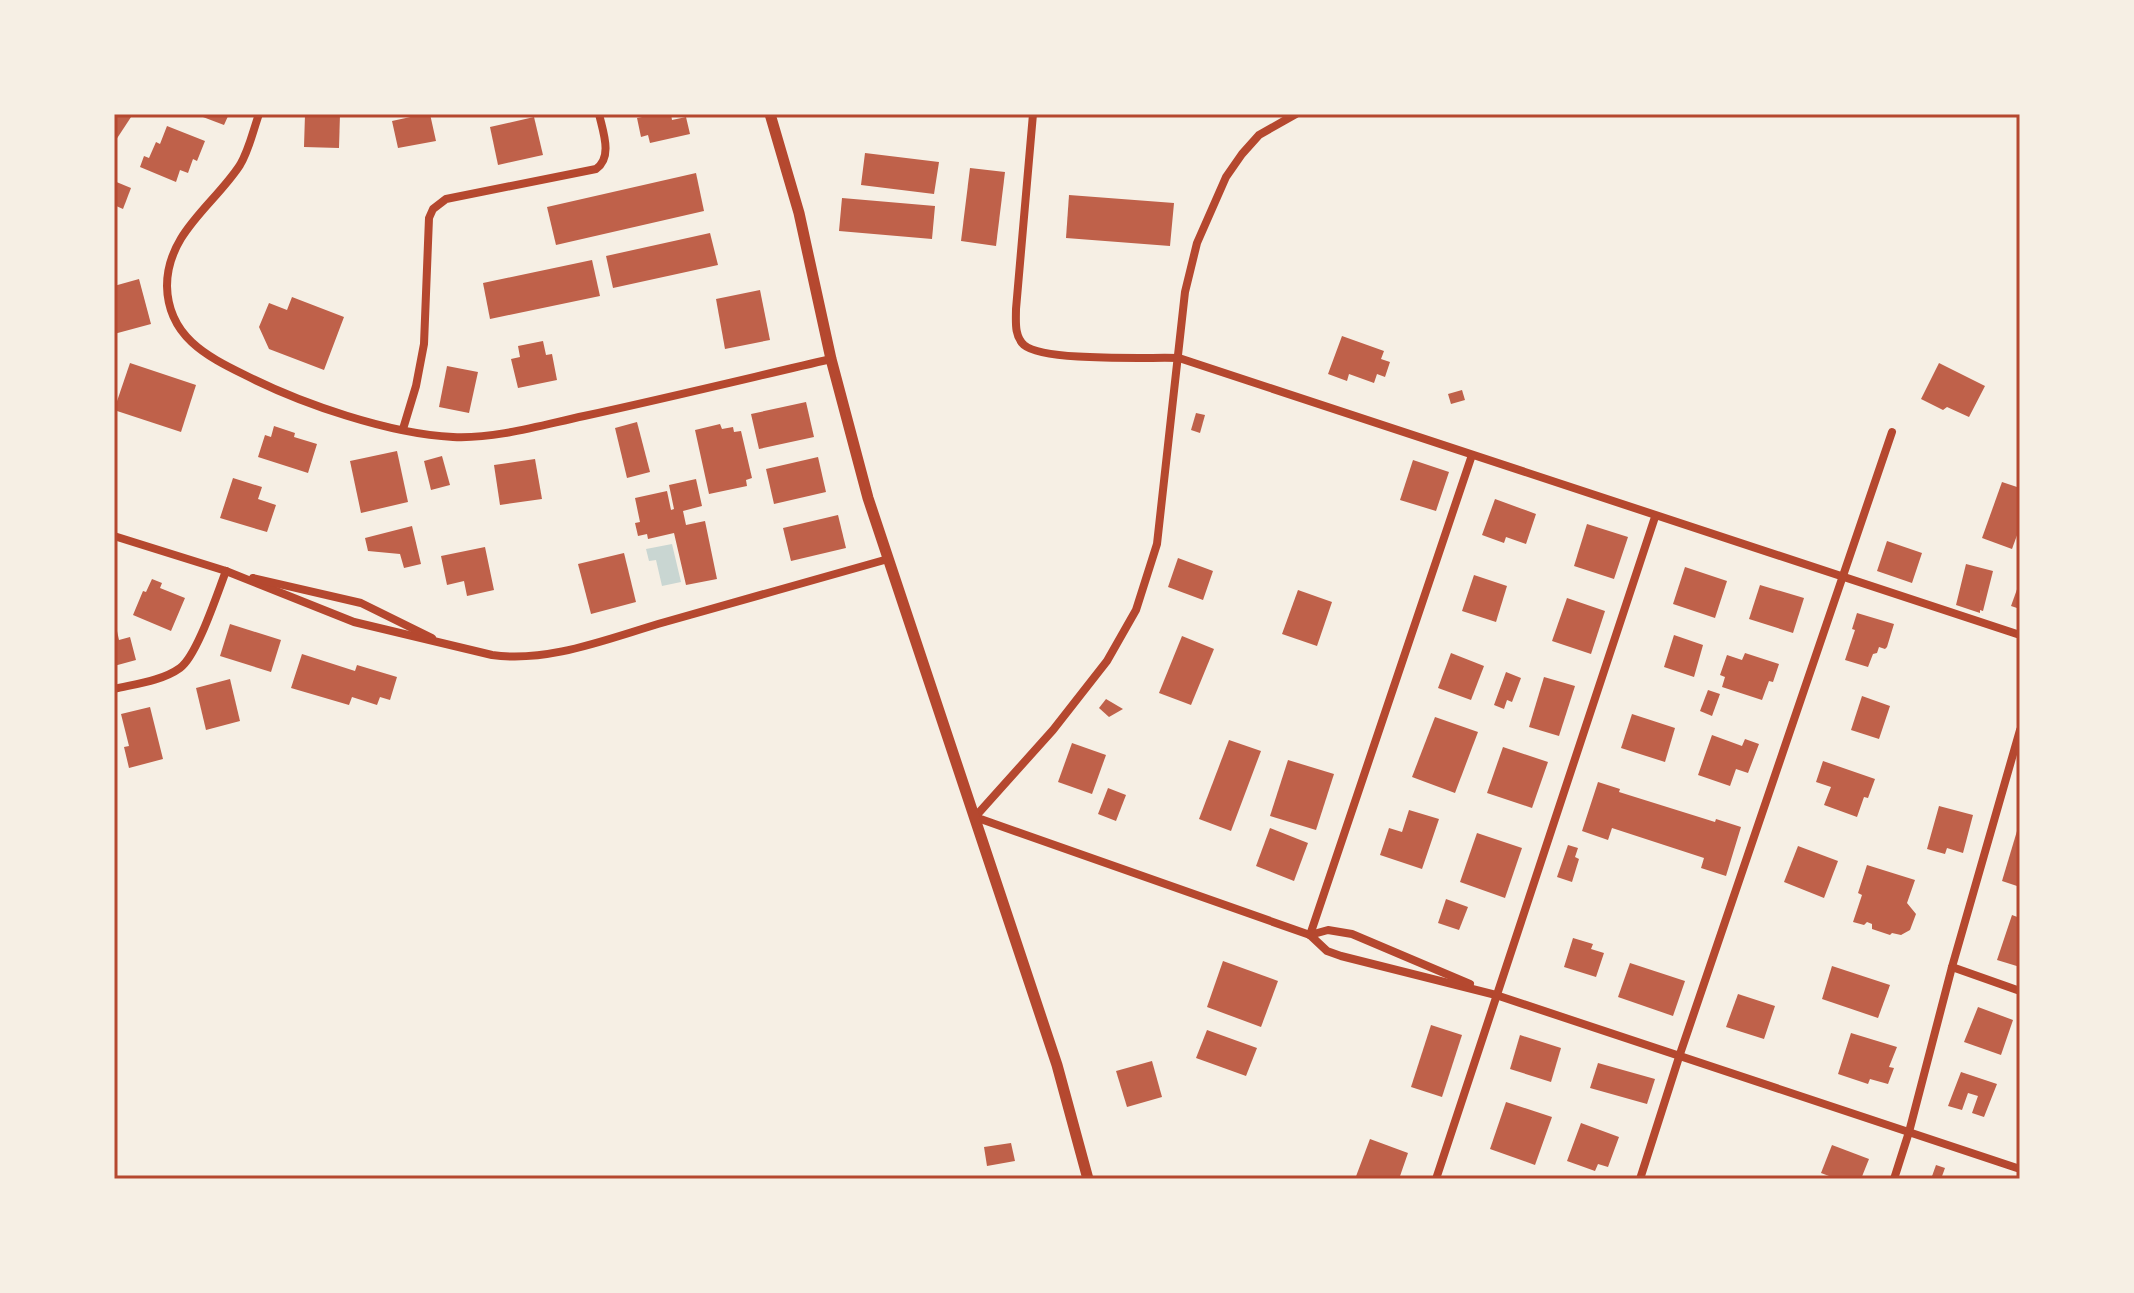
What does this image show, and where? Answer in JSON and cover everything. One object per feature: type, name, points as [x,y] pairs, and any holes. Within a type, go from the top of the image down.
[{"type":"street","points":[[259,114],[240,164],[194,218],[172,255],[167,287],[174,320],[180,331],[197,348],[251,378],[312,403],[403,429],[454,437],[485,436],[831,359]]},
{"type":"street","points":[[403,429],[424,344],[428,233],[432,211],[446,199],[596,169],[603,164],[606,155],[599,114]]},
{"type":"street","points":[[770,114],[799,213],[831,359],[861,474],[1057,1065],[1088,1179]]},
{"type":"street","points":[[1033,114],[1016,309],[1017,334],[1021,342],[1035,351],[1179,358],[2020,635]]},
{"type":"street","points":[[975,817],[1053,730],[1098,673],[1136,610],[1157,544],[1190,267],[1200,235],[1226,177],[1259,135],[1296,114]]},
{"type":"street","points":[[1640,1179],[1892,432]]},
{"type":"street","points":[[1310,935],[1472,455]]},
{"type":"street","points":[[1436,1179],[1655,517]]},
{"type":"street","points":[[114,536],[226,571],[361,603],[443,644]]},
{"type":"street","points":[[226,571],[354,622],[504,657],[542,655],[888,559]]},
{"type":"street","points":[[114,689],[162,677],[184,666],[226,571]]},
{"type":"street","points":[[1894,1179],[2020,730]]},
{"type":"street","points":[[975,817],[1310,935],[1327,951],[1341,956],[1496,995],[2020,1169]]},
{"type":"street","points":[[1310,935],[1328,930],[1352,934],[1496,995]]},
{"type":"street","points":[[1952,967],[2020,991]]},
{"type":"shaded area","points":[[672,544],[681,582],[662,586],[656,560],[649,561],[646,549]]},
{"type":"building","points":[[114,114],[133,114],[114,143]]},
{"type":"building","points":[[195,114],[229,114],[224,125]]},
{"type":"building","points":[[305,114],[340,114],[339,148],[304,147]]},
{"type":"building","points":[[415,114],[430,114],[436,141],[398,148],[392,121]]},
{"type":"building","points":[[671,114],[672,120],[686,117],[690,134],[650,143],[648,135],[641,137],[637,118]]},
{"type":"building","points":[[534,117],[543,155],[498,165],[490,127]]},
{"type":"building","points":[[167,126],[205,141],[197,161],[193,159],[188,173],[180,170],[176,182],[140,167],[144,156],[149,158],[156,142],[160,144]]},
{"type":"building","points":[[865,153],[939,162],[934,194],[861,185]]},
{"type":"building","points":[[970,168],[1005,172],[996,246],[961,241]]},
{"type":"building","points":[[696,173],[704,211],[556,245],[547,207]]},
{"type":"building","points":[[114,181],[131,188],[123,209],[114,205]]},
{"type":"building","points":[[1069,195],[1174,203],[1170,246],[1066,238]]},
{"type":"building","points":[[842,198],[935,206],[932,239],[839,231]]},
{"type":"building","points":[[710,233],[718,265],[613,288],[606,256]]},
{"type":"building","points":[[592,260],[600,296],[490,319],[483,283]]},
{"type":"building","points":[[139,279],[151,324],[114,334],[114,286]]},
{"type":"building","points":[[760,290],[770,340],[725,349],[716,299]]},
{"type":"building","points":[[292,297],[344,317],[324,370],[269,349],[259,327],[269,303],[287,310]]},
{"type":"building","points":[[1342,336],[1384,351],[1381,359],[1390,362],[1385,377],[1377,374],[1374,383],[1349,374],[1347,381],[1328,374]]},
{"type":"building","points":[[543,341],[546,355],[552,354],[557,380],[518,388],[511,359],[520,357],[518,346]]},
{"type":"building","points":[[130,363],[196,385],[181,432],[114,410]]},
{"type":"building","points":[[1939,363],[1985,386],[1969,417],[1947,407],[1943,410],[1921,399]]},
{"type":"building","points":[[447,366],[478,372],[469,413],[439,407]]},
{"type":"building","points":[[1462,390],[1465,400],[1451,404],[1448,394]]},
{"type":"building","points":[[806,402],[814,437],[759,449],[751,414]]},
{"type":"building","points":[[1196,413],[1205,415],[1200,433],[1191,430]]},
{"type":"building","points":[[637,422],[650,472],[627,478],[615,428]]},
{"type":"building","points":[[720,424],[722,429],[733,427],[734,432],[741,431],[752,478],[746,480],[747,486],[709,494],[695,430]]},
{"type":"building","points":[[274,426],[295,433],[294,437],[317,444],[308,473],[258,457],[265,435],[271,437]]},
{"type":"building","points":[[397,451],[408,502],[361,513],[350,461]]},
{"type":"building","points":[[442,456],[450,485],[431,490],[424,461]]},
{"type":"building","points":[[818,457],[826,492],[774,504],[766,469]]},
{"type":"building","points":[[535,459],[542,499],[500,505],[494,465]]},
{"type":"building","points":[[1413,460],[1449,472],[1436,511],[1400,500]]},
{"type":"building","points":[[233,478],[262,487],[258,499],[276,505],[267,532],[220,518]]},
{"type":"building","points":[[696,479],[702,506],[683,511],[686,525],[705,521],[717,579],[686,585],[674,533],[648,539],[647,534],[638,536],[635,523],[640,522],[635,498],[667,491],[671,510],[674,509],[669,485]]},
{"type":"building","points":[[2002,482],[2020,488],[2020,527],[2012,549],[1982,538]]},
{"type":"building","points":[[1495,499],[1536,514],[1526,544],[1506,537],[1504,543],[1482,535]]},
{"type":"building","points":[[838,515],[846,548],[791,561],[783,528]]},
{"type":"building","points":[[1587,524],[1628,537],[1614,579],[1574,566]]},
{"type":"building","points":[[412,526],[421,564],[404,568],[400,554],[368,551],[365,538]]},
{"type":"building","points":[[1887,541],[1922,553],[1912,583],[1877,571]]},
{"type":"building","points":[[485,547],[494,590],[467,596],[464,581],[447,585],[441,556]]},
{"type":"building","points":[[624,553],[636,602],[591,614],[578,564]]},
{"type":"building","points":[[1178,558],[1213,571],[1203,600],[1168,587]]},
{"type":"building","points":[[1966,564],[1993,571],[1980,613],[1956,605]]},
{"type":"building","points":[[1685,567],[1727,581],[1715,618],[1673,604]]},
{"type":"building","points":[[1474,575],[1507,586],[1496,622],[1462,611]]},
{"type":"building","points":[[152,579],[162,583],[160,588],[185,598],[171,631],[133,615]]},
{"type":"building","points":[[2020,581],[2020,609],[2011,606]]},
{"type":"building","points":[[1760,585],[1804,598],[1793,633],[1749,619]]},
{"type":"building","points":[[1298,590],[1332,602],[1317,646],[1282,634]]},
{"type":"building","points":[[1567,598],[1605,611],[1591,654],[1552,641]]},
{"type":"building","points":[[1857,613],[1894,624],[1887,647],[1879,647],[1868,667],[1845,660]]},
{"type":"building","points":[[230,624],[281,640],[271,672],[220,656]]},
{"type":"building","points":[[117,631],[119,640],[130,637],[136,660],[114,666],[114,632]]},
{"type":"building","points":[[1674,635],[1703,645],[1694,677],[1664,667]]},
{"type":"building","points":[[1182,636],[1214,649],[1191,705],[1159,693]]},
{"type":"building","points":[[1451,653],[1484,666],[1471,700],[1438,688]]},
{"type":"building","points":[[1745,653],[1779,664],[1762,700],[1722,687],[1725,677],[1720,675],[1727,655],[1742,660]]},
{"type":"building","points":[[302,654],[355,671],[357,665],[397,677],[390,700],[380,697],[377,705],[352,697],[349,705],[291,688]]},
{"type":"building","points":[[1506,672],[1521,678],[1512,702],[1507,700],[1504,709],[1494,705]]},
{"type":"building","points":[[1544,677],[1575,686],[1559,736],[1529,727]]},
{"type":"building","points":[[230,679],[240,721],[206,730],[196,688]]},
{"type":"building","points":[[1708,690],[1720,694],[1712,716],[1700,711]]},
{"type":"building","points":[[1862,696],[1890,706],[1879,739],[1851,730]]},
{"type":"building","points":[[1106,699],[1123,709],[1109,717],[1099,708]]},
{"type":"building","points":[[150,707],[163,759],[129,768],[124,747],[129,746],[121,714]]},
{"type":"building","points":[[1632,714],[1675,728],[1665,762],[1621,748]]},
{"type":"building","points":[[1435,717],[1478,732],[1455,793],[1412,777]]},
{"type":"building","points":[[1712,735],[1742,746],[1745,739],[1759,744],[1748,773],[1736,769],[1730,786],[1698,775]]},
{"type":"building","points":[[1229,740],[1261,751],[1231,831],[1199,819]]},
{"type":"building","points":[[1072,743],[1106,755],[1092,794],[1058,782]]},
{"type":"building","points":[[1503,747],[1548,762],[1532,808],[1487,793]]},
{"type":"building","points":[[1288,760],[1334,774],[1316,830],[1270,816]]},
{"type":"building","points":[[1823,761],[1875,779],[1857,817],[1824,805],[1831,787],[1816,782]]},
{"type":"building","points":[[1598,782],[1620,789],[1619,792],[1741,827],[1726,876],[1701,868],[1704,858],[1612,828],[1608,840],[1582,831]]},
{"type":"building","points":[[1108,788],[1126,795],[1116,821],[1098,814]]},
{"type":"building","points":[[1939,806],[1973,815],[1963,853],[1947,848],[1945,854],[1927,849]]},
{"type":"building","points":[[1409,810],[1439,819],[1422,869],[1380,855],[1389,828],[1402,832]]},
{"type":"building","points":[[1270,828],[1308,843],[1294,881],[1256,866]]},
{"type":"building","points":[[2017,831],[2020,832],[2020,887],[2002,881]]},
{"type":"building","points":[[1477,833],[1522,848],[1505,898],[1460,882]]},
{"type":"building","points":[[1568,845],[1578,848],[1575,857],[1579,859],[1572,882],[1557,877]]},
{"type":"building","points":[[1798,846],[1838,861],[1824,898],[1784,882]]},
{"type":"building","points":[[1867,865],[1915,880],[1907,903],[1916,914],[1910,930],[1901,935],[1890,935],[1872,929],[1872,924],[1867,922],[1864,925],[1853,922]]},
{"type":"building","points":[[1446,899],[1468,907],[1459,930],[1438,923]]},
{"type":"building","points":[[2012,915],[2020,918],[2020,967],[1997,960]]},
{"type":"building","points":[[1573,938],[1593,944],[1591,949],[1604,953],[1596,977],[1564,967]]},
{"type":"building","points":[[1223,961],[1278,981],[1261,1027],[1207,1007]]},
{"type":"building","points":[[1630,963],[1685,981],[1673,1016],[1618,997]]},
{"type":"building","points":[[1832,966],[1890,985],[1878,1018],[1822,999]]},
{"type":"building","points":[[1738,994],[1775,1006],[1764,1039],[1726,1027]]},
{"type":"building","points":[[1978,1007],[2013,1020],[2001,1055],[1964,1042]]},
{"type":"building","points":[[1431,1025],[1462,1035],[1442,1097],[1411,1087]]},
{"type":"building","points":[[1207,1030],[1257,1048],[1246,1076],[1196,1058]]},
{"type":"building","points":[[1851,1033],[1897,1047],[1889,1067],[1894,1068],[1888,1084],[1870,1079],[1868,1084],[1838,1074]]},
{"type":"building","points":[[1520,1035],[1561,1048],[1551,1082],[1510,1069]]},
{"type":"building","points":[[1152,1061],[1162,1097],[1127,1107],[1116,1071]]},
{"type":"building","points":[[1598,1063],[1655,1079],[1647,1104],[1590,1088]]},
{"type":"building","points":[[1961,1072],[1997,1084],[1984,1117],[1972,1113],[1978,1096],[1968,1093],[1962,1110],[1948,1106]]},
{"type":"building","points":[[1506,1102],[1552,1117],[1535,1165],[1490,1149]]},
{"type":"building","points":[[1581,1123],[1619,1137],[1608,1167],[1598,1164],[1595,1171],[1567,1161]]},
{"type":"building","points":[[1370,1139],[1408,1153],[1399,1179],[1355,1179]]},
{"type":"building","points":[[1011,1143],[1015,1161],[987,1166],[984,1147]]},
{"type":"building","points":[[1832,1145],[1869,1159],[1861,1179],[1837,1179],[1821,1173]]},
{"type":"building","points":[[1936,1165],[1945,1168],[1941,1179],[1931,1179]]}]
